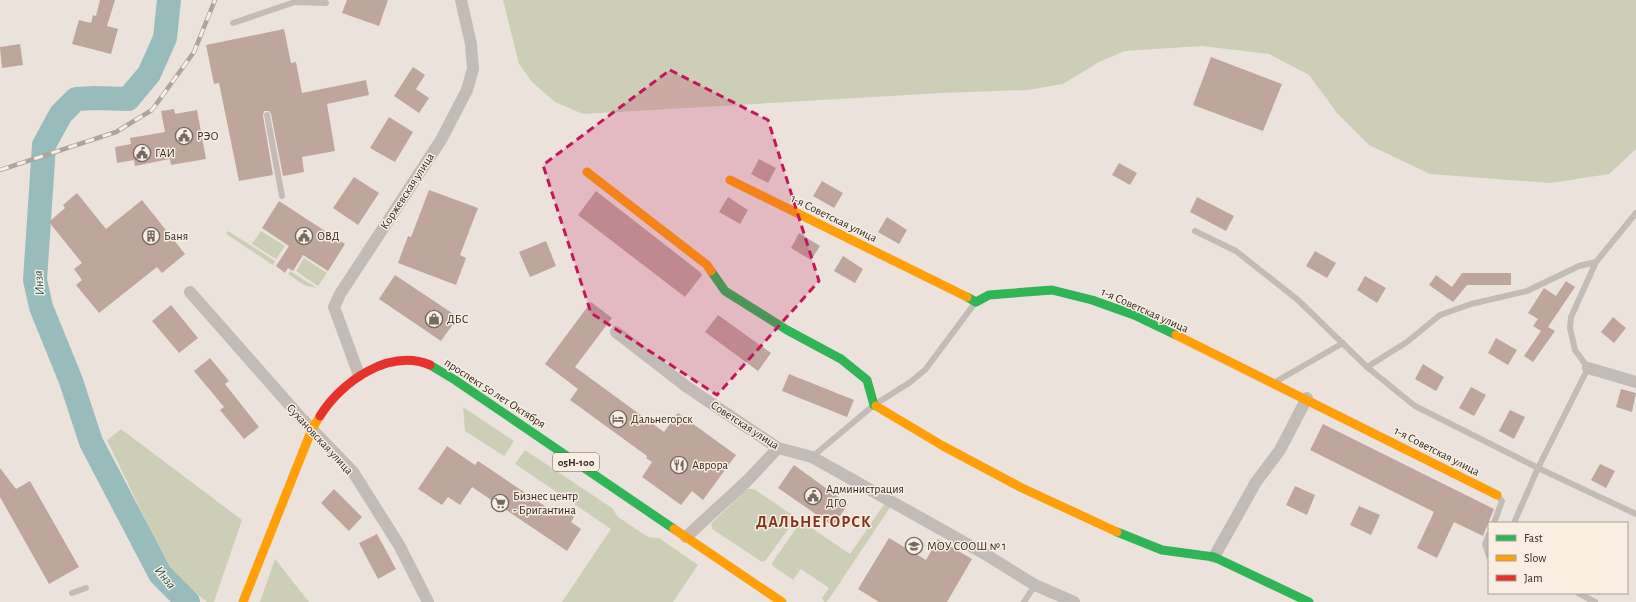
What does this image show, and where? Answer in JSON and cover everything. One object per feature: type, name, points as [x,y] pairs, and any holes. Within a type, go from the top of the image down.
[{"type":"street","name":"Коржевская улица","points":[[359,375],[334,307],[340,294],[441,140],[467,90],[473,69],[470,44],[461,0]]},
{"type":"street","points":[[587,172],[707,265],[725,291],[787,330],[841,359],[868,380],[874,405],[943,446],[1016,484],[1124,536],[1162,550],[1214,557],[1309,602]]},
{"type":"street","name":"1-я Советская улица","points":[[730,180],[976,302],[988,295],[1052,290],[1092,300],[1134,315],[1275,382],[1497,495]]},
{"type":"street","name":"Сухановская улица","points":[[190,292],[312,429],[353,472],[399,545],[428,602]]},
{"type":"street","name":"Советская улица","points":[[616,332],[687,387],[778,448],[812,457],[985,554],[1035,585],[1074,602]]},
{"type":"street","name":"проспект 50 лет Октября","points":[[243,602],[312,429],[329,401],[359,375],[390,362],[417,360],[433,367],[524,426],[782,602]]},
{"type":"street","points":[[1588,368],[1636,382]]},
{"type":"street","points":[[1214,557],[1256,482],[1280,450],[1307,398]]},
{"type":"street","points":[[686,537],[748,481],[778,448]]},
{"type":"lane","points":[[233,23],[295,2],[326,3]]},
{"type":"lane","points":[[267,114],[282,196]]},
{"type":"lane","points":[[1514,522],[1538,468],[1588,368],[1575,350],[1570,328],[1571,316],[1596,262],[1636,213]]},
{"type":"lane","points":[[1195,231],[1236,251],[1298,300],[1367,367],[1415,406],[1538,468],[1636,514]]},
{"type":"lane","points":[[1367,367],[1407,342],[1440,316],[1471,304],[1527,291],[1579,266],[1596,262]]},
{"type":"lane","points":[[812,457],[874,405],[909,383],[925,370],[976,302]]},
{"type":"lane","points":[[1275,382],[1343,343]]},
{"type":"lane","points":[[1494,522],[1502,501],[1497,495]]},
{"type":"lane","points":[[1488,536],[1485,544],[1488,553]]},
{"type":"lane","points":[[1024,602],[1035,585]]},
{"type":"lane","points":[[72,593],[86,588]]},
{"type":"lane","points":[[1580,594],[1595,602]]},
{"type":"highlighted area","points":[[670,70],[768,120],[819,281],[717,395],[591,313],[543,165]]},
{"type":"green space","points":[[503,0],[1636,0],[1636,149],[1609,174],[1551,183],[1430,174],[1369,145],[1337,113],[1309,75],[1269,54],[1202,46],[1125,51],[1099,62],[1063,84],[1028,90],[942,93],[583,114],[555,102],[532,82],[519,64]]},
{"type":"green space","points":[[228,231],[275,261],[273,265],[226,234]]},
{"type":"green space","points":[[261,231],[285,246],[276,259],[252,244]]},
{"type":"green space","points":[[304,258],[327,273],[318,286],[296,271]]},
{"type":"green space","points":[[290,271],[317,288],[304,285],[288,274]]},
{"type":"green space","points":[[463,407],[514,441],[504,456],[465,431]]},
{"type":"green space","points":[[121,429],[242,520],[214,602],[207,602],[170,571],[107,440]]},
{"type":"green space","points":[[525,450],[612,508],[618,517],[648,537],[659,538],[698,565],[673,602],[562,602],[611,529],[515,464]]},
{"type":"green space","points":[[747,489],[754,489],[794,516],[794,521],[766,560],[762,562],[712,529],[711,524]]},
{"type":"green space","points":[[885,503],[891,506],[827,602],[824,602],[822,598],[829,588],[801,569],[793,580],[773,566],[772,563],[799,524],[804,523],[850,554]]},
{"type":"green space","points":[[275,559],[309,602],[260,602]]},
{"type":"building","points":[[100,0],[115,0],[107,26],[118,29],[111,54],[72,44],[79,20],[91,23],[93,15],[96,16]]},
{"type":"building","points":[[347,0],[388,0],[379,26],[342,13]]},
{"type":"building","points":[[284,29],[291,63],[296,62],[302,93],[366,80],[369,95],[327,104],[335,151],[302,157],[304,172],[283,176],[271,114],[269,111],[264,111],[263,116],[273,175],[239,181],[219,83],[214,84],[206,45]]},
{"type":"building","points":[[20,44],[23,65],[2,68],[0,47]]},
{"type":"building","points":[[1211,57],[1282,84],[1263,131],[1193,105]]},
{"type":"building","points":[[413,67],[425,75],[416,89],[429,98],[419,113],[394,96]]},
{"type":"building","points":[[174,109],[175,114],[197,110],[206,159],[171,165],[170,159],[135,166],[134,160],[117,163],[115,147],[131,144],[130,138],[165,132],[161,111]]},
{"type":"building","points":[[389,117],[413,132],[395,162],[370,148]]},
{"type":"building","points":[[759,159],[776,168],[768,183],[751,174]]},
{"type":"building","points":[[1119,163],[1137,173],[1130,185],[1112,175]]},
{"type":"building","points":[[354,177],[379,193],[358,225],[333,208]]},
{"type":"building","points":[[822,181],[843,193],[834,208],[813,196]]},
{"type":"building","points":[[429,190],[478,208],[460,255],[466,258],[456,285],[398,263],[408,236],[411,237]]},
{"type":"building","points":[[596,191],[700,272],[702,275],[685,297],[578,215]]},
{"type":"building","points":[[77,193],[106,229],[142,200],[185,254],[162,273],[157,267],[99,313],[76,285],[82,280],[74,269],[82,263],[49,222],[65,208],[63,205]]},
{"type":"building","points":[[728,197],[748,210],[740,224],[719,212]]},
{"type":"building","points":[[1197,197],[1234,216],[1226,231],[1190,212]]},
{"type":"building","name":"ОВД","points":[[279,201],[345,244],[328,271],[303,255],[293,271],[288,268],[285,273],[276,266],[289,246],[262,228]]},
{"type":"building","points":[[887,217],[907,230],[899,244],[878,232]]},
{"type":"building","points":[[799,233],[820,246],[811,260],[791,248]]},
{"type":"building","points":[[546,241],[556,266],[530,277],[519,252]]},
{"type":"building","points":[[1315,251],[1336,263],[1327,278],[1306,266]]},
{"type":"building","points":[[843,256],[863,269],[855,283],[834,271]]},
{"type":"building","points":[[1462,273],[1511,273],[1511,285],[1467,285],[1453,302],[1429,285],[1436,275],[1452,287]]},
{"type":"building","points":[[395,275],[458,317],[441,341],[379,299]]},
{"type":"building","points":[[1365,276],[1386,288],[1377,303],[1357,290]]},
{"type":"building","points":[[1566,281],[1575,287],[1548,327],[1555,331],[1533,362],[1524,356],[1541,331],[1533,326],[1538,319],[1528,313],[1544,288],[1556,296]]},
{"type":"building","points":[[591,302],[612,318],[575,367],[664,432],[678,413],[736,455],[703,500],[692,491],[681,505],[642,477],[652,462],[646,458],[647,456],[570,400],[578,389],[545,364]]},
{"type":"building","points":[[171,305],[198,338],[179,353],[152,321]]},
{"type":"building","points":[[718,315],[771,353],[758,371],[705,332]]},
{"type":"building","points":[[1613,317],[1626,328],[1614,343],[1601,332]]},
{"type":"building","points":[[1496,338],[1517,350],[1508,365],[1488,353]]},
{"type":"building","points":[[210,358],[229,381],[225,384],[259,427],[244,439],[220,410],[224,407],[194,371]]},
{"type":"building","points":[[1423,364],[1444,377],[1436,391],[1415,379]]},
{"type":"building","points":[[789,374],[854,400],[847,417],[782,391]]},
{"type":"building","points":[[1471,387],[1486,395],[1474,416],[1459,408]]},
{"type":"building","points":[[1621,389],[1636,393],[1632,412],[1616,407]]},
{"type":"building","points":[[1510,410],[1525,417],[1514,439],[1499,431]]},
{"type":"building","points":[[1323,424],[1494,509],[1483,536],[1454,522],[1437,558],[1417,548],[1434,512],[1310,450]]},
{"type":"building","points":[[447,446],[475,465],[478,461],[558,515],[562,508],[574,517],[571,522],[581,529],[567,551],[472,487],[460,505],[448,497],[442,505],[418,489]]},
{"type":"building","points":[[1600,464],[1615,471],[1606,488],[1591,480]]},
{"type":"building","name":"Администрация ДГО","points":[[794,465],[848,504],[833,526],[778,488]]},
{"type":"building","points":[[0,468],[16,489],[30,481],[79,567],[49,584],[0,497]]},
{"type":"building","points":[[1295,486],[1315,495],[1307,515],[1286,505]]},
{"type":"building","points":[[334,489],[362,517],[349,531],[321,503]]},
{"type":"building","points":[[1359,506],[1380,515],[1371,535],[1350,525]]},
{"type":"building","points":[[377,534],[396,569],[378,579],[359,543]]},
{"type":"building","points":[[889,538],[926,560],[938,539],[972,559],[947,602],[879,602],[858,589]]},
{"type":"waterway","name":"Инза","points":[[169,0],[165,38],[149,74],[128,99],[76,99],[61,114],[44,145],[35,280],[41,307],[71,381],[91,442],[160,574],[188,602]]},
{"type":"railway","points":[[0,170],[116,132],[152,110],[194,52],[215,0]]},
{"type":"traffic: fast","points":[[711,271],[725,291],[787,330],[841,359],[867,380],[874,405],[876,406]]},
{"type":"traffic: fast","points":[[967,297],[976,302],[989,295],[1052,290],[1092,300],[1134,315],[1176,335]]},
{"type":"traffic: fast","points":[[430,365],[455,380],[674,529]]},
{"type":"traffic: fast","points":[[1117,532],[1162,550],[1214,557],[1309,602]]},
{"type":"traffic: slow","points":[[587,172],[707,265],[711,271]]},
{"type":"traffic: slow","points":[[730,180],[967,297]]},
{"type":"traffic: slow","points":[[1176,335],[1497,495]]},
{"type":"traffic: slow","points":[[876,406],[943,446],[1022,488],[1117,532]]},
{"type":"traffic: slow","points":[[243,602],[312,429],[320,416]]},
{"type":"traffic: slow","points":[[674,529],[782,602]]},
{"type":"traffic: jam","points":[[320,416],[340,391],[353,380],[368,371],[398,361],[414,361],[430,365]]},
{"type":"place","name":"РЭО","points":[[184,136]]},
{"type":"place","name":"ГАИ","points":[[142,153]]},
{"type":"place","name":"Баня","points":[[151,236]]},
{"type":"place","name":"ОВД","points":[[304,236]]},
{"type":"place","name":"ДБС","points":[[434,319]]},
{"type":"place","name":"Дальнегорск","points":[[618,419]]},
{"type":"place","name":"Аврора","points":[[679,465]]},
{"type":"place","name":"Администрация ДГО","points":[[813,496]]},
{"type":"place","name":"Бизнес центр - Бригантина","points":[[500,503]]},
{"type":"place","name":"МОУ СООШ № 1","points":[[914,546]]},
{"type":"district","name":"ДАЛЬНЕГОРСК","points":[[814,521]]}]
